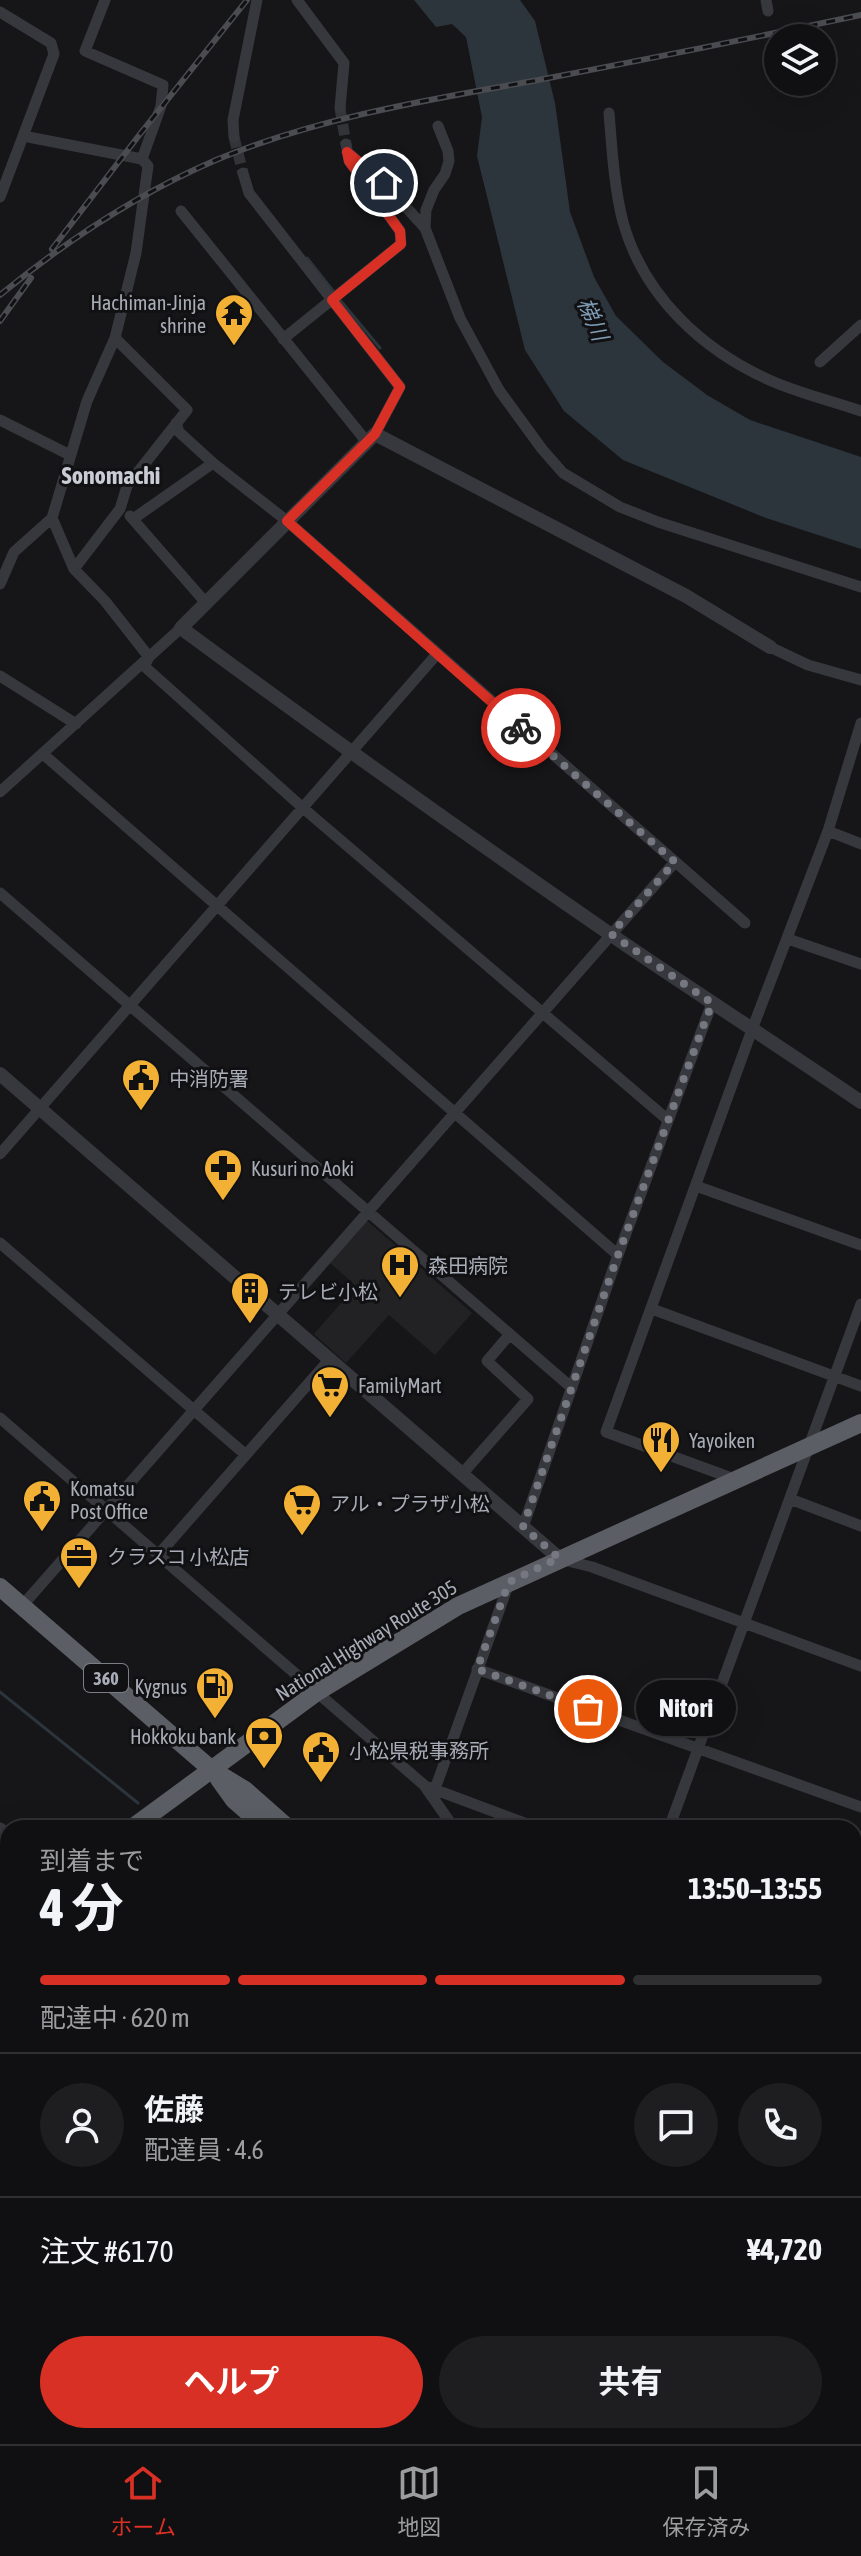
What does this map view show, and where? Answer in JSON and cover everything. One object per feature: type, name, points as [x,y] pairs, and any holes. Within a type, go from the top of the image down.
[{"type":"highway","name":"National Highway Route 305","points":[[143,1820],[317,1692],[458,1606],[861,1423]]},
{"type":"highway","name":"360","points":[[0,1587],[212,1770],[245,1790],[279,1820]]},
{"type":"highway","name":"360","points":[[212,1770],[234,1800],[257,1820]]},
{"type":"street","points":[[105,0],[85,51],[163,85],[161,106],[142,159]]},
{"type":"street","points":[[234,137],[233,120],[257,0]]},
{"type":"street","points":[[297,0],[344,63],[340,108]]},
{"type":"street","points":[[0,12],[51,43],[54,54],[0,197]]},
{"type":"street","points":[[609,113],[618,200],[624,225],[639,261],[672,310],[691,330],[742,367],[775,382],[861,411]]},
{"type":"street","points":[[425,228],[426,210],[449,161],[438,126]]},
{"type":"street","points":[[0,584],[14,552],[52,518],[87,401],[115,338],[136,253],[148,166],[142,159],[23,136]]},
{"type":"street","points":[[283,339],[401,244],[400,231],[349,161],[347,148],[425,228],[460,318],[499,390],[563,473],[620,507],[658,522],[861,587]]},
{"type":"street","points":[[0,792],[181,628],[371,438],[400,387],[249,193],[243,173]]},
{"type":"street","points":[[181,211],[283,339],[371,438],[686,596],[770,647],[808,665],[861,680]]},
{"type":"street","points":[[820,362],[861,325]]},
{"type":"street","points":[[74,569],[120,509],[127,486],[187,410],[115,338]]},
{"type":"street","points":[[0,420],[70,455]]},
{"type":"street","points":[[176,423],[179,432],[213,463],[287,521],[745,923]]},
{"type":"street","points":[[133,519],[213,463]]},
{"type":"street","points":[[120,509],[133,519],[206,603]]},
{"type":"street","points":[[52,518],[74,569],[105,601],[149,657]]},
{"type":"street","points":[[181,628],[350,753],[861,1102]]},
{"type":"street","points":[[0,1154],[437,654]]},
{"type":"street","points":[[149,657],[144,666],[303,808],[668,1120]]},
{"type":"street","points":[[0,676],[76,724]]},
{"type":"street","points":[[737,1480],[606,1432],[753,1027],[828,831],[861,723]]},
{"type":"street","points":[[43,754],[618,1255]]},
{"type":"street","points":[[828,831],[861,844]]},
{"type":"street","points":[[22,1606],[675,862]]},
{"type":"street","points":[[0,893],[572,1388]]},
{"type":"street","points":[[788,939],[861,964]]},
{"type":"street","points":[[523,1527],[618,1255],[712,1003]]},
{"type":"street","points":[[0,1074],[559,1558],[592,1567],[861,1666]]},
{"type":"street","points":[[696,1186],[861,1245]]},
{"type":"street","points":[[0,1243],[246,1455]]},
{"type":"street","points":[[672,1820],[861,1304]]},
{"type":"street","points":[[652,1309],[861,1386]]},
{"type":"street","points":[[462,1474],[528,1399],[487,1361],[510,1334]]},
{"type":"street","points":[[159,1554],[330,1359]]},
{"type":"street","points":[[0,1418],[430,1787],[517,1820]]},
{"type":"street","points":[[790,1499],[861,1526]]},
{"type":"street","points":[[430,1787],[509,1582]]},
{"type":"street","points":[[477,1669],[861,1807]]},
{"type":"street","points":[[430,1787],[449,1820]]},
{"type":"shaded area","name":"森田病院","points":[[365,1219],[472,1313],[435,1355],[389,1315],[346,1363],[314,1334],[356,1286],[328,1261]]},
{"type":"water","name":"梯川","points":[[414,0],[520,0],[535,21],[555,103],[570,212],[594,277],[616,316],[663,362],[707,395],[750,420],[861,457],[861,549],[766,518],[623,460],[564,411],[525,350],[477,156],[482,117],[466,37],[452,24],[436,27]]},
{"type":"waterway","points":[[307,258],[334,292]]},
{"type":"waterway","points":[[340,300],[380,348]]},
{"type":"waterway","points":[[0,1692],[138,1803]]},
{"type":"tunnel","points":[[340,108],[346,144]]},
{"type":"tunnel","points":[[234,137],[243,173]]},
{"type":"railway","points":[[52,249],[247,0]]},
{"type":"railway","points":[[0,295],[50,256],[130,203],[187,173],[254,145],[412,103],[861,15]]},
{"type":"railway","points":[[0,321],[31,278]]},
{"type":"way so far","points":[[521,728],[675,862],[611,934],[712,1003],[618,1255],[523,1527],[559,1558],[509,1582],[477,1669],[588,1709]]},
{"type":"place","name":"Hachiman-Jinja shrine","points":[[234,347]]},
{"type":"place","name":"中消防署","points":[[141,1112]]},
{"type":"place","name":"Kusuri no Aoki","points":[[223,1202]]},
{"type":"place","name":"森田病院","points":[[400,1299]]},
{"type":"place","name":"テレビ小松","points":[[250,1325]]},
{"type":"place","name":"FamilyMart","points":[[330,1419]]},
{"type":"place","name":"Yayoiken","points":[[661,1474]]},
{"type":"place","name":"Komatsu Post Office","points":[[42,1533]]},
{"type":"place","name":"アル・プラザ小松","points":[[302,1537]]},
{"type":"place","name":"クラスコ 小松店","points":[[79,1590]]},
{"type":"place","name":"Nitori","points":[[588,1709]]},
{"type":"place","name":"Kygnus","points":[[215,1720]]},
{"type":"place","name":"Hokkoku bank","points":[[264,1770]]},
{"type":"place","name":"小松県税事務所","points":[[321,1784]]},
{"type":"district","name":"Sonomachi","points":[[111,475]]},
{"type":"route","points":[[384,183],[347,152],[349,161],[400,231],[401,244],[332,300],[400,387],[375,434],[287,521],[521,728]]}]
